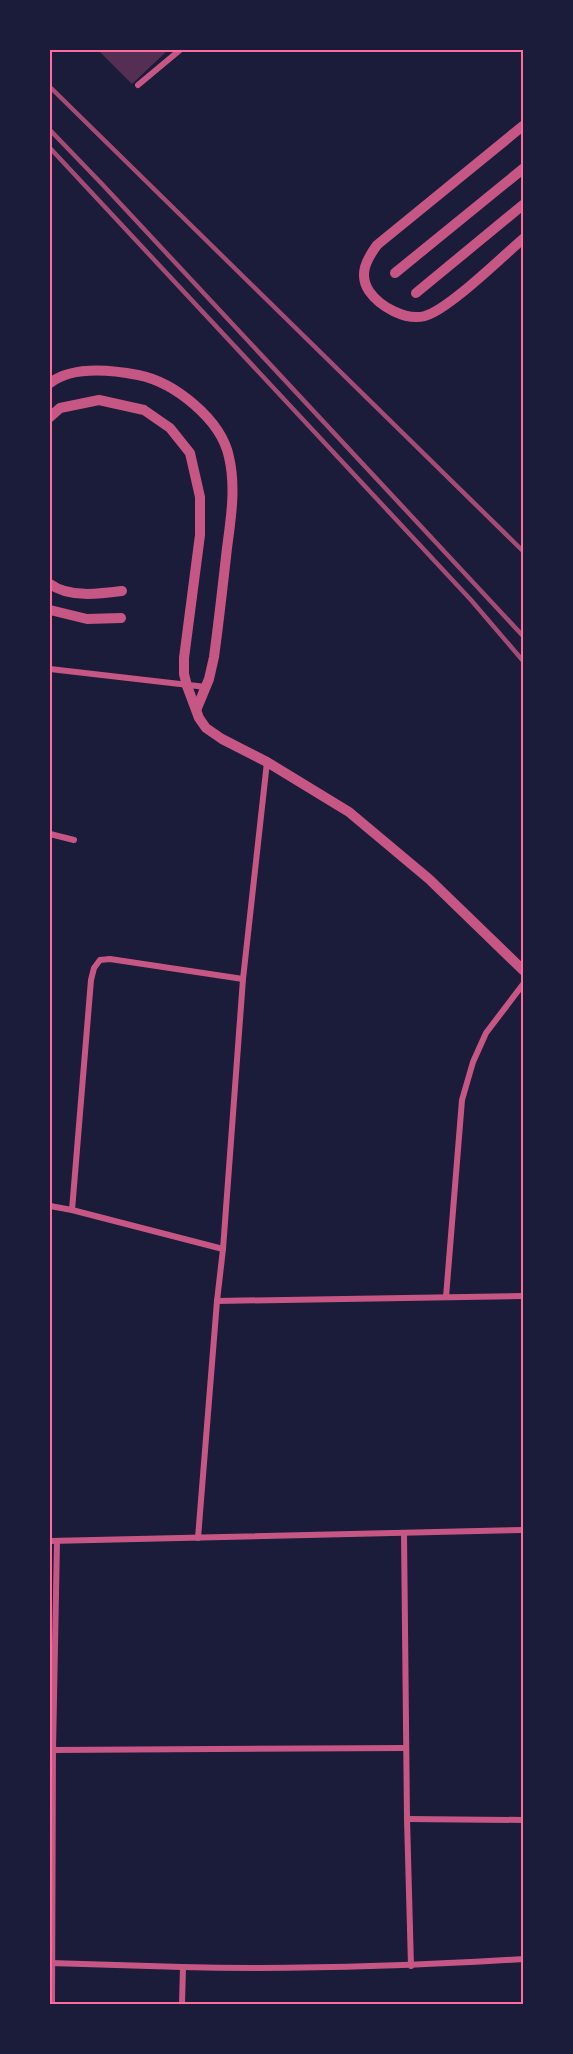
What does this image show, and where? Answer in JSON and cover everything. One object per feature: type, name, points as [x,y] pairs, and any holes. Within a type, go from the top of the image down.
[{"type":"street","points":[[138,85],[180,50]]},
{"type":"street","points":[[524,125],[377,245],[365,262],[364,278],[369,292],[393,312],[411,317],[426,316],[455,297],[524,238]]},
{"type":"street","points":[[395,273],[524,168]]},
{"type":"street","points":[[416,293],[524,204]]},
{"type":"street","points":[[50,382],[86,370],[122,372],[154,378],[191,400],[217,431],[229,454],[232,510],[214,657],[206,687],[196,708]]},
{"type":"street","points":[[50,417],[60,408],[99,400],[144,410],[170,428],[190,453],[200,496],[200,535],[183,674],[199,718],[206,728],[222,739],[267,762],[349,812],[429,879],[524,971]]},
{"type":"street","points":[[50,584],[56,588],[92,594],[122,591]]},
{"type":"street","points":[[50,610],[87,619],[121,618]]},
{"type":"street","points":[[50,669],[206,687]]},
{"type":"street","points":[[198,1538],[243,979],[267,762]]},
{"type":"street","points":[[50,834],[74,840]]},
{"type":"street","points":[[72,1210],[90,991],[94,968],[100,960],[110,959],[243,979]]},
{"type":"street","points":[[446,1297],[462,1100],[473,1062],[486,1033],[524,983]]},
{"type":"street","points":[[50,1206],[223,1249]]},
{"type":"street","points":[[217,1301],[524,1296]]},
{"type":"street","points":[[52,2004],[53,1541],[524,1530]]},
{"type":"street","points":[[404,1533],[406,1819],[411,1966]]},
{"type":"street","points":[[53,1750],[406,1748]]},
{"type":"street","points":[[406,1819],[524,1820]]},
{"type":"street","points":[[51,1963],[183,1967],[411,1966],[524,1959]]},
{"type":"street","points":[[182,2004],[183,1967]]},
{"type":"building","points":[[98,50],[168,50],[132,84]]},
{"type":"railway","points":[[50,87],[524,552]]},
{"type":"railway","points":[[50,130],[524,637]]},
{"type":"railway","points":[[50,148],[471,600],[524,662]]}]
